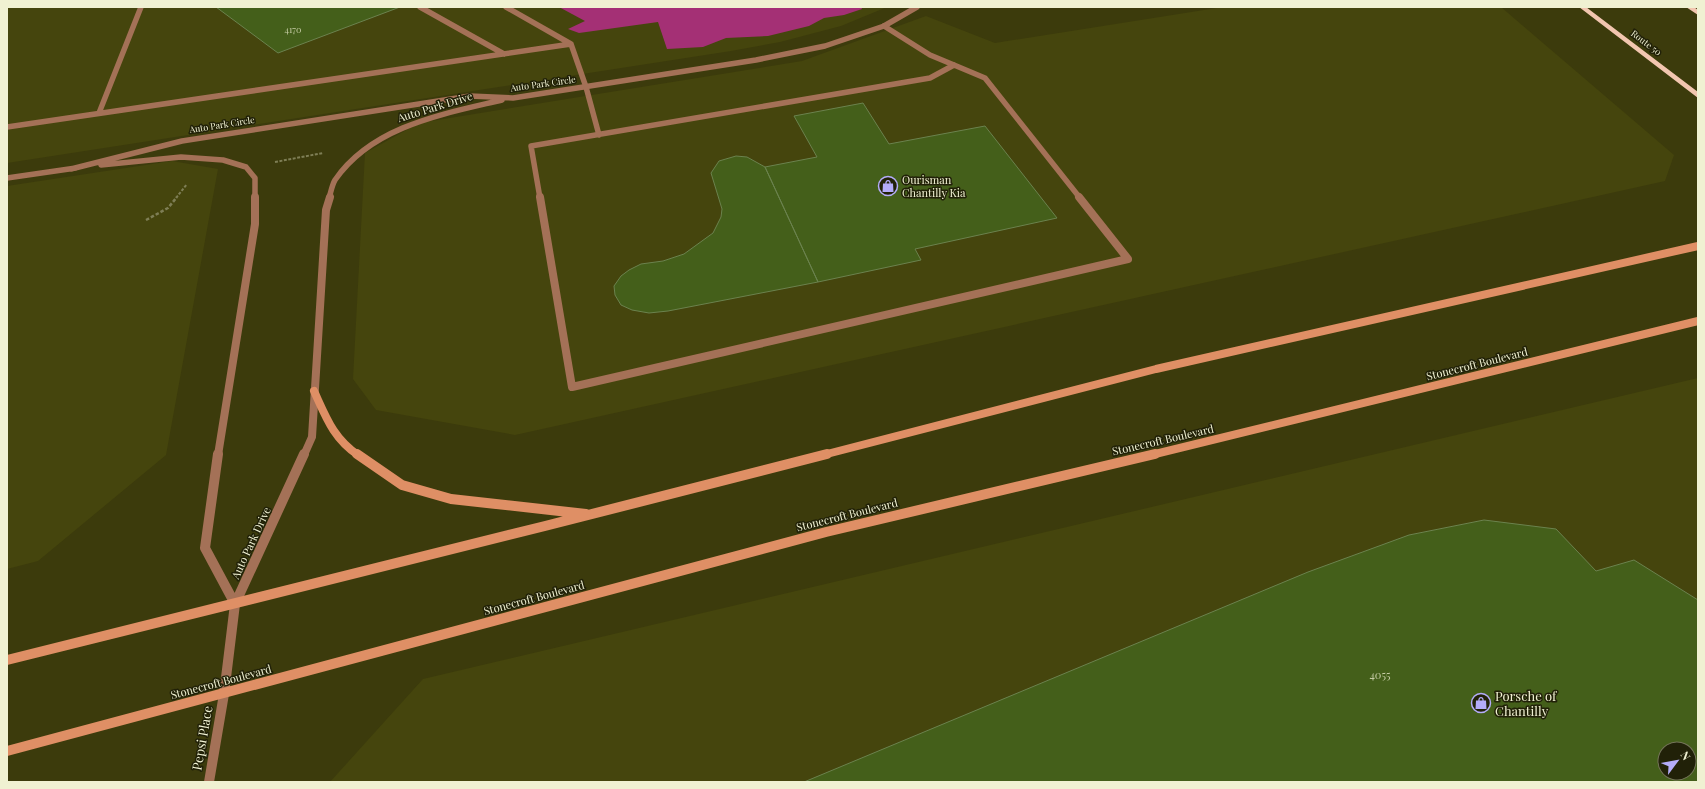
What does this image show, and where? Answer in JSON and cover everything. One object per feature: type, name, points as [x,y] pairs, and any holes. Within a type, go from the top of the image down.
[{"type":"highway","name":"Route 50","points":[[1582,7],[1698,96]]},
{"type":"highway","points":[[1689,7],[1698,13]]},
{"type":"main road","points":[[7,660],[591,514],[1156,370],[1698,246]]},
{"type":"main road","name":"Stonecroft Boulevard","points":[[7,751],[826,532],[1356,406],[1698,321]]},
{"type":"main road","points":[[314,391],[330,427],[347,447],[402,485],[451,500],[591,514]]},
{"type":"street","points":[[99,113],[142,7]]},
{"type":"street","points":[[420,7],[504,54]]},
{"type":"street","points":[[506,7],[571,44],[586,87],[599,135]]},
{"type":"street","name":"Auto Park Circle","points":[[70,169],[182,141],[470,96],[513,98],[793,53],[843,40],[884,26],[917,7]]},
{"type":"street","points":[[884,26],[930,55],[954,65],[984,78],[1128,259],[572,387],[531,146],[930,78],[954,65]]},
{"type":"street","points":[[7,126],[571,44]]},
{"type":"street","name":"Auto Park Drive","points":[[234,604],[312,437],[326,210],[334,181],[360,153],[405,126],[452,112],[513,98]]},
{"type":"street","name":"Auto Park Circle","points":[[7,178],[70,169],[181,157]]},
{"type":"street","name":"Auto Park Drive","points":[[181,157],[223,160],[246,167],[255,178],[255,224],[223,417],[204,548],[234,604]]},
{"type":"street","name":"Pepsi Place","points":[[209,782],[224,694],[234,604]]},
{"type":"shaded area","points":[[7,7],[887,7],[841,26],[780,42],[731,51],[7,163]]},
{"type":"shaded area","points":[[559,7],[861,7],[862,9],[844,15],[824,18],[809,26],[768,36],[726,38],[703,47],[667,49],[658,22],[579,33],[568,29],[585,21]]},
{"type":"shaded area","points":[[1223,7],[1501,7],[1674,155],[1665,181],[515,435],[376,410],[353,379],[365,153],[419,123],[802,61],[926,16],[995,43]]},
{"type":"shaded area","points":[[172,161],[218,169],[166,455],[38,561],[7,569],[7,186]]},
{"type":"shaded area","points":[[1698,378],[1698,782],[330,782],[423,679]]},
{"type":"building","points":[[216,7],[400,7],[278,53]]},
{"type":"building","points":[[863,103],[889,144],[985,126],[1057,218],[915,249],[921,260],[818,282],[765,167],[817,157],[794,116]]},
{"type":"building","points":[[736,156],[747,157],[765,167],[818,282],[668,311],[649,313],[632,310],[621,305],[615,295],[614,286],[621,276],[641,264],[663,261],[684,254],[713,233],[721,217],[722,209],[711,173],[719,161]]},
{"type":"building","points":[[1484,520],[1556,529],[1596,571],[1634,560],[1698,600],[1698,782],[804,782],[1308,572],[1409,535]]},
{"type":"place","name":"Ourisman Chantilly Kia","points":[[888,186]]},
{"type":"place","name":"Porsche of Chantilly","points":[[1481,703]]}]
